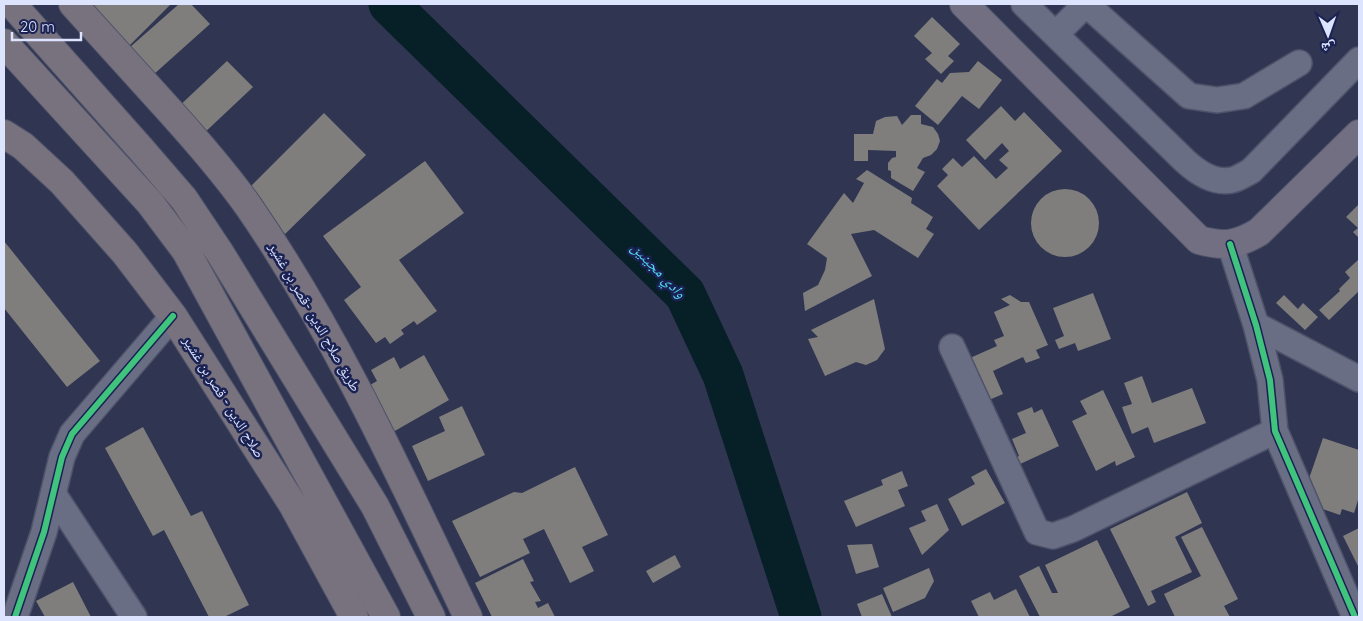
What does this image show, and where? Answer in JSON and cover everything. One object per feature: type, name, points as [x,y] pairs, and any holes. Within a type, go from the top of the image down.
[{"type":"highway","points":[[12,4],[184,199],[220,253],[375,506],[431,617]]},
{"type":"highway","name":"طريق صلاح الدين -قصر بن غشير","points":[[73,4],[198,143],[248,205],[271,240],[326,331],[378,430],[468,617]]},
{"type":"highway","points":[[4,43],[150,203],[186,251],[386,617]]},
{"type":"highway","name":"صلاح الدين - قصر بن غشير","points":[[4,134],[23,146],[67,188],[125,253],[173,316],[293,505],[354,617]]},
{"type":"main road","points":[[964,4],[1200,240],[1215,244],[1230,244],[1246,240],[1259,232],[1359,134]]},
{"type":"street","points":[[1024,4],[1197,172],[1216,180],[1232,180],[1250,171],[1359,60]]},
{"type":"street","points":[[1056,34],[1087,4],[1189,96],[1217,100],[1244,96],[1299,63]]},
{"type":"street","points":[[1230,244],[1256,324],[1270,380],[1275,432],[1355,617]]},
{"type":"street","points":[[15,617],[44,532],[62,457],[72,434],[173,316]]},
{"type":"street","points":[[1256,324],[1359,379]]},
{"type":"street","points":[[952,347],[1037,532],[1053,536],[1073,528],[1275,432]]},
{"type":"street","points":[[54,496],[134,617]]},
{"type":"building","points":[[86,4],[171,4],[129,46]]},
{"type":"building","points":[[179,4],[191,4],[210,24],[153,75],[129,48]]},
{"type":"building","points":[[932,17],[960,44],[948,56],[954,61],[941,74],[925,59],[932,53],[914,36]]},
{"type":"building","points":[[227,61],[253,87],[201,136],[176,109]]},
{"type":"building","points":[[978,61],[1002,80],[979,109],[962,96],[938,125],[915,106],[937,79],[942,83],[950,73],[969,72]]},
{"type":"building","points":[[1001,106],[1015,121],[1024,112],[1062,151],[979,230],[937,186],[948,175],[942,169],[953,158],[962,167],[974,156],[996,179],[1008,168],[999,160],[1009,151],[1002,143],[985,160],[966,140]]},
{"type":"building","points":[[324,113],[366,155],[285,234],[245,192]]},
{"type":"building","points":[[911,115],[921,115],[921,124],[933,127],[940,141],[937,149],[931,155],[923,158],[917,168],[925,172],[913,191],[891,178],[888,163],[892,158],[896,157],[896,151],[868,150],[868,161],[854,161],[854,134],[873,134],[876,121],[885,117],[897,116],[902,125]]},
{"type":"building","points":[[425,161],[464,213],[399,260],[437,311],[417,325],[414,321],[401,330],[404,334],[390,344],[385,337],[376,343],[344,300],[361,287],[323,236]]},
{"type":"building","points":[[867,170],[912,198],[911,203],[933,217],[926,229],[934,234],[918,258],[874,230],[851,234],[872,276],[805,311],[803,293],[818,285],[825,270],[827,258],[807,244],[844,193],[853,203],[864,183],[856,179]]},
{"type":"building","points":[[1065,189],[1078,192],[1089,199],[1096,210],[1099,223],[1096,236],[1089,247],[1078,254],[1065,257],[1052,254],[1041,247],[1034,236],[1031,223],[1034,210],[1041,199],[1052,192]]},
{"type":"building","points":[[1359,204],[1359,238],[1353,232],[1358,228],[1346,217]]},
{"type":"building","points":[[4,241],[100,361],[67,387],[4,308]]},
{"type":"building","points":[[1358,260],[1359,291],[1329,320],[1319,310],[1340,291],[1339,289],[1350,278],[1345,272]]},
{"type":"building","points":[[1093,293],[1111,339],[1078,351],[1075,343],[1059,349],[1055,340],[1064,336],[1053,308]]},
{"type":"building","points":[[1010,295],[1021,302],[1029,302],[1048,345],[1036,350],[1040,358],[1026,363],[1023,357],[993,371],[1003,394],[989,400],[970,358],[997,346],[994,340],[1004,336],[994,312],[1010,305],[1001,299]]},
{"type":"building","points":[[1284,295],[1298,309],[1303,303],[1318,317],[1305,330],[1276,303]]},
{"type":"building","points":[[874,299],[885,349],[877,360],[866,365],[856,362],[825,376],[808,339],[818,337],[811,330]]},
{"type":"building","points":[[424,355],[449,400],[386,436],[365,388],[377,381],[371,370],[394,357],[400,369]]},
{"type":"building","points":[[1142,376],[1152,403],[1192,388],[1206,423],[1154,443],[1148,427],[1132,434],[1122,407],[1132,404],[1124,383]]},
{"type":"building","points":[[1103,390],[1135,457],[1116,466],[1115,461],[1096,471],[1072,421],[1087,414],[1080,401]]},
{"type":"building","points":[[462,406],[485,455],[428,481],[412,446],[445,431],[439,417]]},
{"type":"building","points":[[1032,407],[1034,413],[1042,409],[1059,446],[1018,465],[1015,458],[1019,456],[1012,439],[1026,433],[1017,413]]},
{"type":"building","points":[[143,427],[191,516],[202,511],[249,605],[224,617],[209,617],[164,530],[153,536],[105,448]]},
{"type":"building","points":[[1323,438],[1359,450],[1359,497],[1354,513],[1342,509],[1340,515],[1311,505],[1303,496]]},
{"type":"building","points":[[575,467],[608,535],[582,547],[594,571],[570,583],[544,529],[523,539],[530,553],[480,577],[452,521],[514,492],[522,493]]},
{"type":"building","points":[[986,469],[1005,503],[962,526],[948,499],[975,484],[971,477]]},
{"type":"building","points":[[902,471],[908,486],[898,490],[905,506],[856,527],[844,501],[883,485],[881,480]]},
{"type":"building","points":[[1187,492],[1202,523],[1175,537],[1192,572],[1151,591],[1156,602],[1148,606],[1110,529]]},
{"type":"building","points":[[937,504],[949,530],[922,555],[909,528],[926,521],[921,511]]},
{"type":"building","points":[[1202,527],[1238,599],[1224,606],[1230,617],[1175,617],[1164,594],[1201,576],[1181,537]]},
{"type":"building","points":[[1359,528],[1359,568],[1343,536]]},
{"type":"building","points":[[1097,540],[1130,607],[1110,617],[1040,617],[1019,576],[1039,566],[1052,593],[1058,593],[1045,565]]},
{"type":"building","points":[[872,544],[879,567],[856,574],[847,545]]},
{"type":"building","points":[[675,555],[681,567],[653,583],[646,571]]},
{"type":"building","points":[[523,559],[534,581],[530,582],[541,601],[535,602],[538,608],[548,603],[555,617],[492,617],[475,583]]},
{"type":"building","points":[[929,568],[934,581],[925,598],[893,612],[883,588]]},
{"type":"building","points":[[73,582],[91,617],[45,617],[36,601]]},
{"type":"building","points":[[1016,589],[1030,617],[979,617],[971,601],[990,592],[994,600]]},
{"type":"building","points":[[882,594],[892,617],[862,617],[857,604]]},
{"type":"waterway","name":"وادي مجينين","points":[[389,4],[685,294],[723,375],[801,617]]},
{"type":"cycle path","points":[[1230,244],[1256,325],[1270,380],[1275,431],[1355,617]]},
{"type":"cycle path","points":[[15,617],[44,532],[62,457],[72,434],[173,316]]}]
